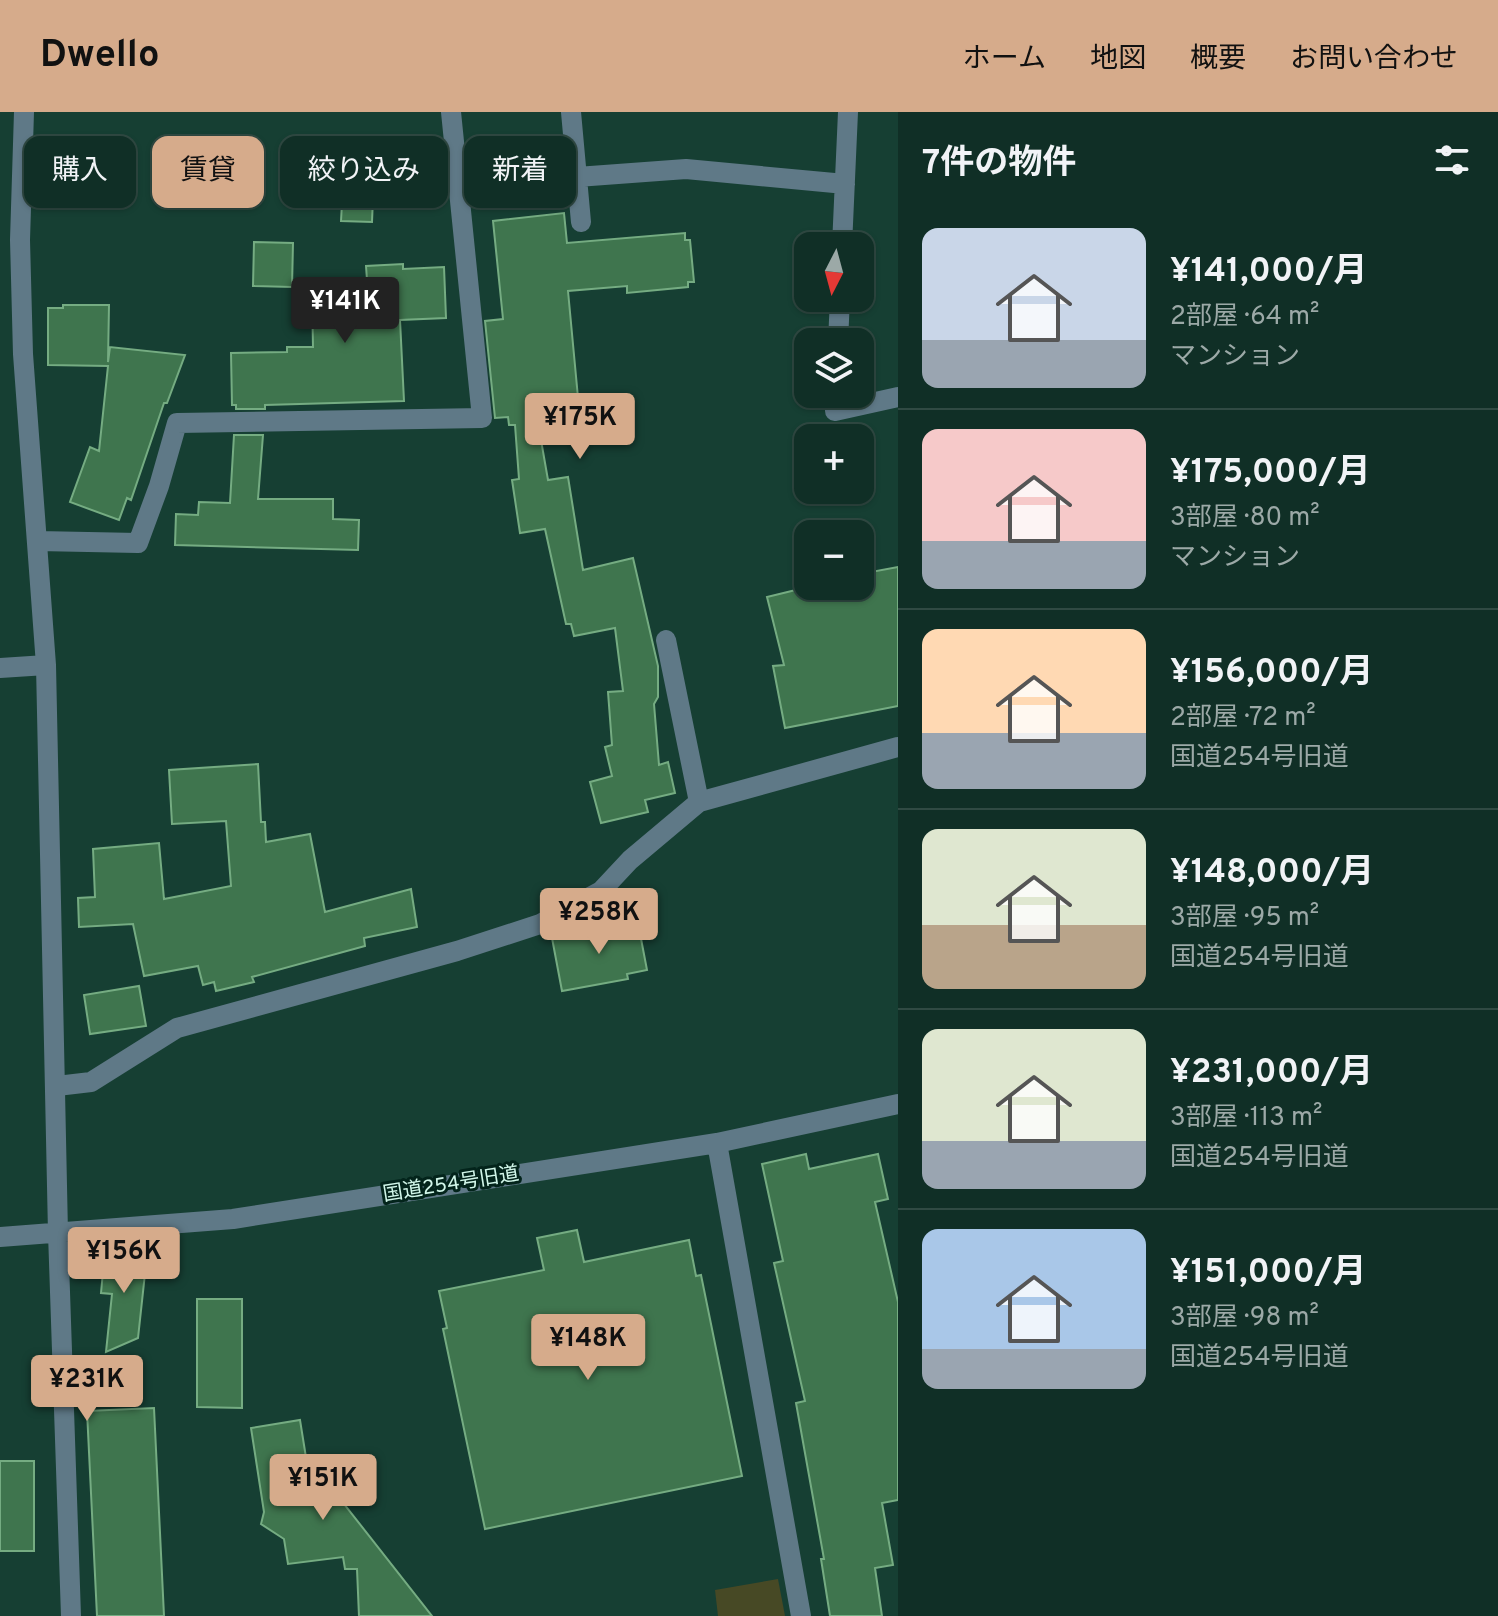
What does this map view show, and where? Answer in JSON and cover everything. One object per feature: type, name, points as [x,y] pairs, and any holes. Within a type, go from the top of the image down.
[{"type":"street","points":[[24,112],[20,240],[23,354],[46,665],[58,1233],[71,1616]]},
{"type":"street","points":[[38,541],[138,543],[177,423],[482,418],[451,112]]},
{"type":"street","points":[[571,112],[581,222]]},
{"type":"street","points":[[843,232],[848,112]]},
{"type":"street","points":[[577,177],[686,169],[845,184]]},
{"type":"street","points":[[874,402],[898,397]]},
{"type":"street","points":[[666,640],[699,802]]},
{"type":"street","points":[[0,668],[46,665]]},
{"type":"street","points":[[57,1086],[91,1082],[177,1028],[457,951],[540,924],[601,891],[630,860],[699,802],[898,747]]},
{"type":"street","name":"国道254号旧道","points":[[0,1237],[233,1219],[717,1143],[898,1105]]},
{"type":"street","points":[[717,1143],[801,1616]]},
{"type":"green space","points":[[778,1579],[785,1616],[718,1616],[715,1590]]},
{"type":"building","points":[[342,208],[373,208],[372,222],[341,221]]},
{"type":"building","points":[[564,213],[567,243],[685,233],[685,240],[690,240],[694,282],[688,282],[688,287],[627,293],[627,286],[568,291],[580,419],[538,423],[548,480],[568,477],[583,570],[633,558],[658,666],[658,697],[654,704],[659,765],[668,762],[675,793],[645,800],[648,812],[601,823],[590,782],[612,776],[605,747],[612,745],[608,692],[623,691],[615,628],[574,636],[571,624],[566,624],[545,529],[520,533],[512,480],[519,479],[515,425],[509,425],[508,417],[495,418],[485,321],[503,319],[493,221]]},
{"type":"building","points":[[254,242],[293,243],[292,287],[253,286]]},
{"type":"building","points":[[403,264],[403,269],[444,267],[446,318],[400,320],[404,401],[265,405],[265,409],[236,409],[236,405],[232,405],[231,353],[287,352],[287,347],[313,347],[312,295],[368,294],[366,266]]},
{"type":"building","points":[[63,305],[109,305],[108,362],[110,347],[185,355],[167,403],[164,403],[131,500],[127,498],[119,520],[70,502],[90,447],[99,451],[108,366],[48,365],[48,308],[63,308]]},
{"type":"building","points":[[234,435],[263,435],[258,499],[333,499],[333,519],[359,520],[358,550],[175,545],[176,514],[198,515],[199,502],[230,503]]},
{"type":"building","points":[[898,567],[898,706],[785,728],[773,666],[784,665],[767,597],[794,590],[794,600],[874,600],[874,571]]},
{"type":"building","points":[[258,764],[261,822],[265,822],[266,842],[310,834],[325,912],[411,889],[417,927],[364,938],[365,946],[252,977],[254,982],[216,991],[214,982],[203,985],[198,966],[144,976],[133,924],[79,927],[78,898],[95,897],[93,849],[159,843],[164,899],[231,886],[226,821],[172,824],[169,770]]},
{"type":"building","points":[[638,923],[647,970],[627,974],[628,979],[562,991],[552,938]]},
{"type":"building","points":[[139,986],[146,1026],[90,1034],[84,995]]},
{"type":"building","points":[[806,1154],[809,1169],[878,1154],[888,1199],[875,1202],[898,1302],[898,1500],[882,1503],[893,1565],[875,1568],[882,1616],[830,1616],[821,1559],[824,1559],[796,1403],[805,1401],[774,1263],[783,1261],[762,1164]]},
{"type":"building","points":[[577,1230],[584,1262],[689,1240],[696,1276],[701,1275],[742,1476],[485,1529],[443,1329],[447,1328],[439,1291],[544,1270],[537,1238]]},
{"type":"building","points":[[105,1250],[147,1255],[138,1338],[106,1352],[112,1294],[101,1293]]},
{"type":"building","points":[[197,1299],[242,1299],[242,1408],[197,1407]]},
{"type":"building","points":[[154,1408],[164,1616],[97,1616],[87,1411]]},
{"type":"building","points":[[300,1420],[308,1470],[324,1467],[326,1481],[432,1616],[359,1616],[357,1569],[345,1569],[343,1557],[288,1564],[284,1539],[261,1524],[264,1512],[251,1428]]},
{"type":"building","points":[[0,1461],[34,1461],[34,1551],[0,1551]]}]
